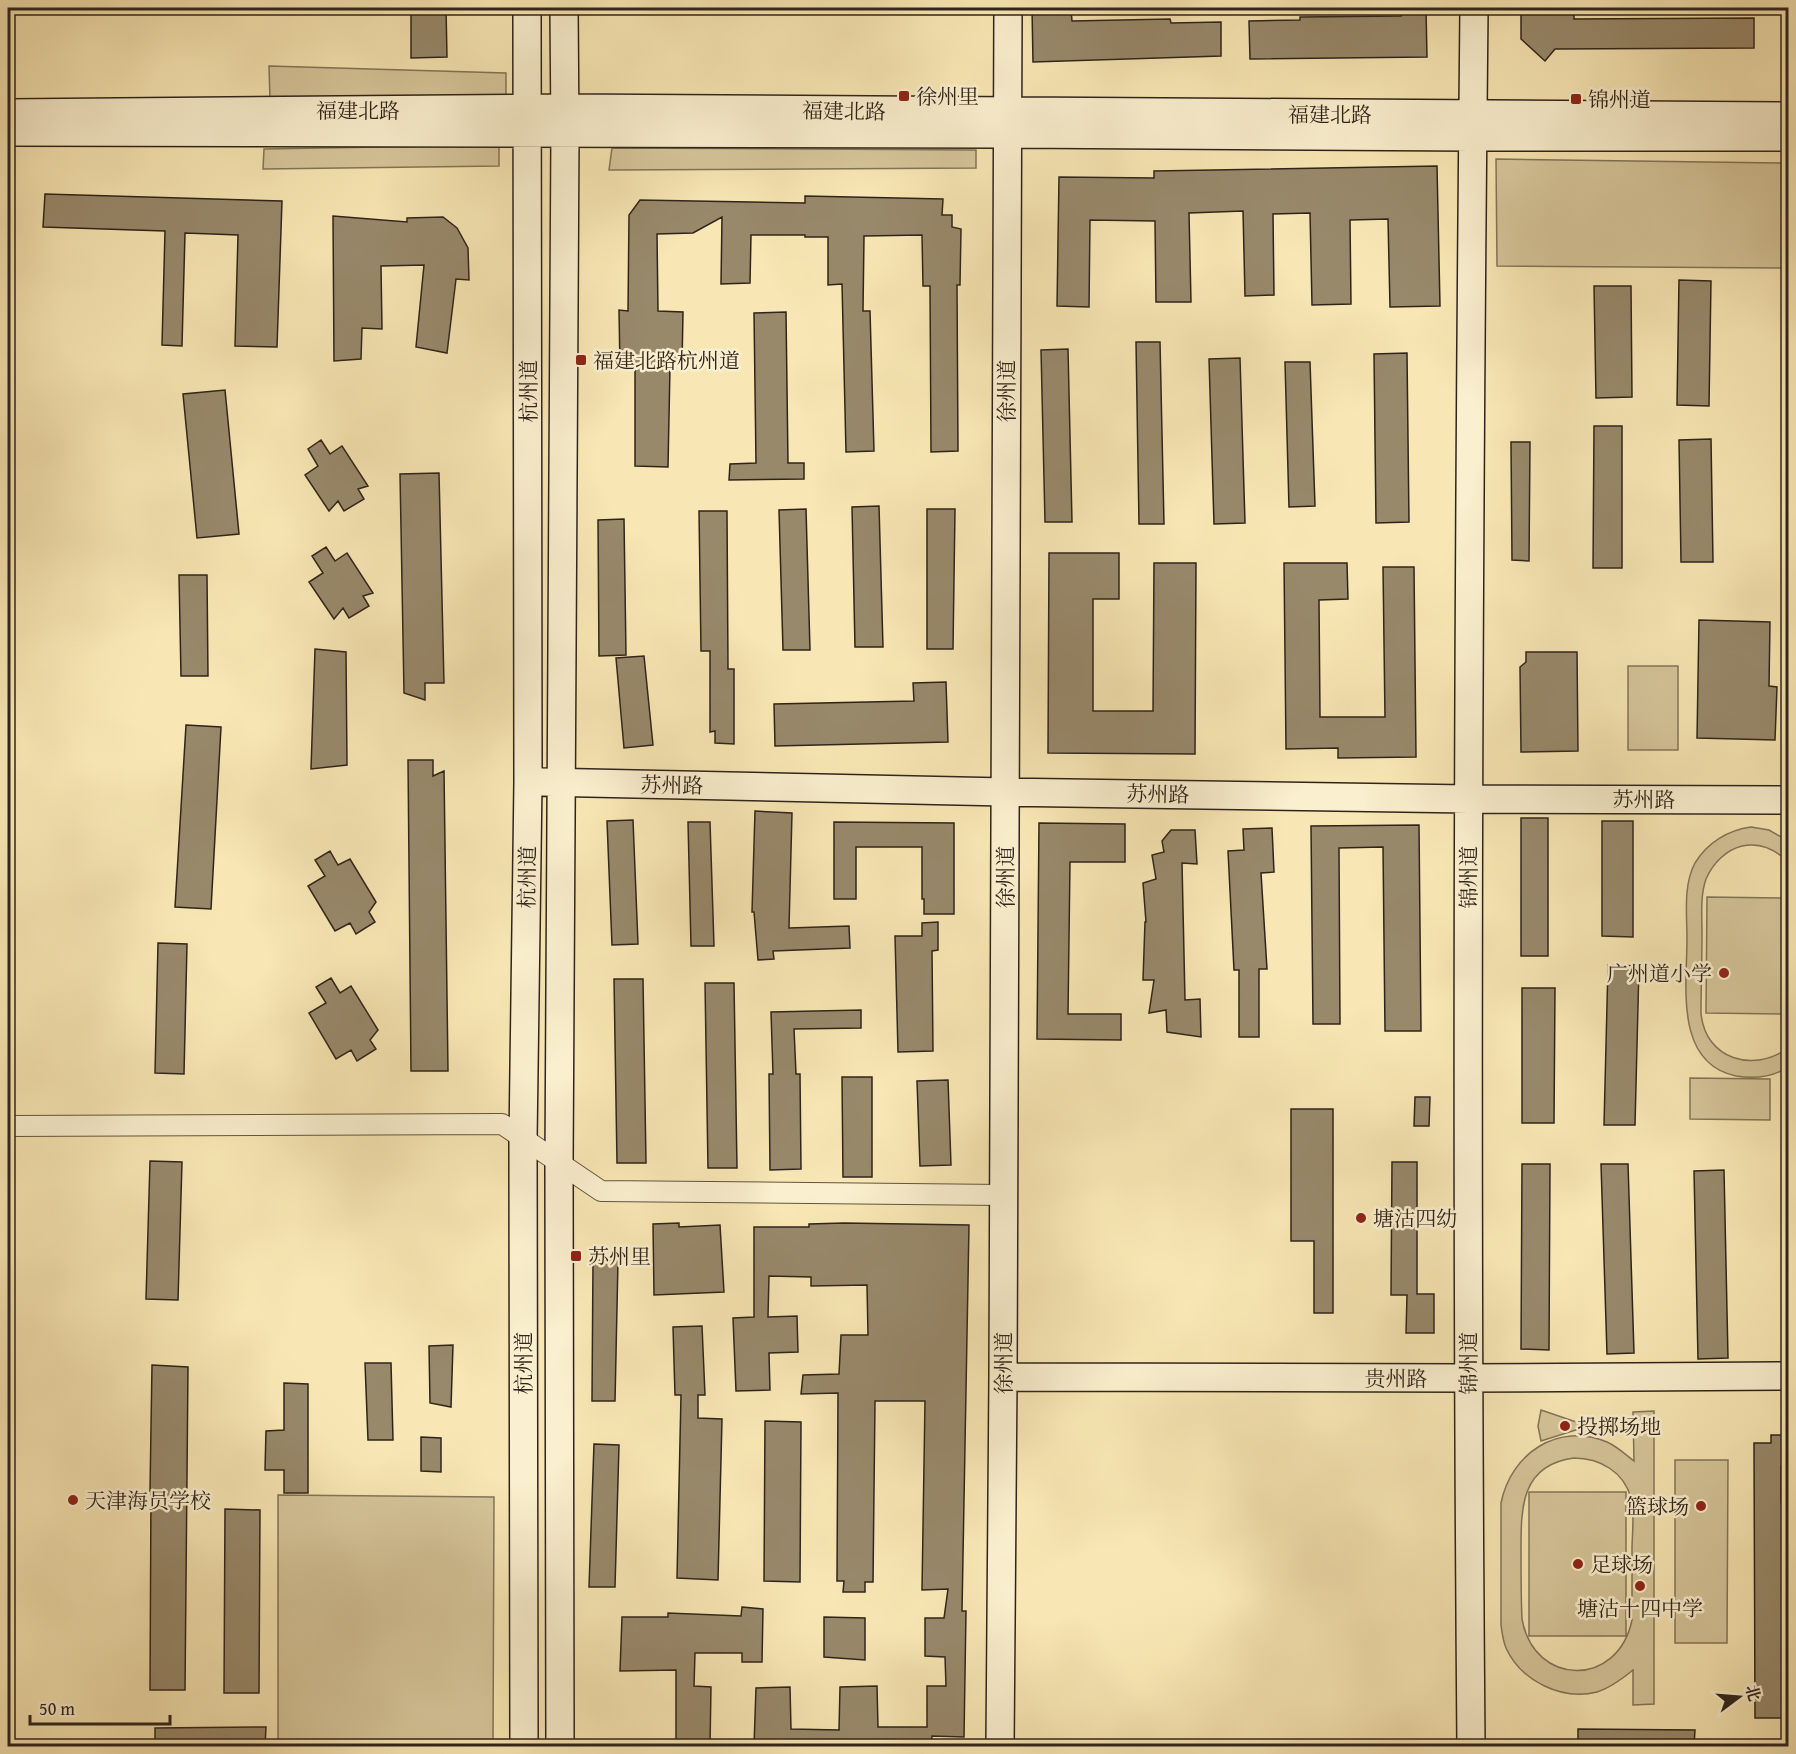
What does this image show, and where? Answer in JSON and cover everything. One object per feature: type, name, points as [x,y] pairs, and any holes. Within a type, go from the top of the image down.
[{"type":"street","name":"杭州道","points":[[524,1746],[523,1140],[528,782],[527,8]]},
{"type":"street","name":"杭州道","points":[[560,1746],[559,1165],[564,8]]},
{"type":"street","name":"徐州道","points":[[1000,1746],[1008,8]]},
{"type":"street","name":"锦州道","points":[[1471,1746],[1468,1378],[1468,799],[1474,8]]},
{"type":"street","name":"福建北路","points":[[8,113],[528,121],[1473,126],[1788,137]]},
{"type":"street","name":"福建北路","points":[[1473,126],[1788,116]]},
{"type":"street","name":"福建北路","points":[[8,132],[528,121]]},
{"type":"street","name":"苏州路","points":[[528,782],[1468,799],[1788,800]]},
{"type":"street","points":[[8,1126],[502,1124],[559,1165],[601,1191],[1004,1195]]},
{"type":"street","name":"贵州路","points":[[1003,1377],[1788,1376]]},
{"type":"shaded area","points":[[269,66],[506,73],[506,101],[270,100]]},
{"type":"shaded area","points":[[499,145],[499,166],[263,169],[264,149]]},
{"type":"shaded area","points":[[612,148],[976,150],[976,168],[609,170]]},
{"type":"shaded area","points":[[1496,159],[1788,163],[1788,268],[1497,266]]},
{"type":"shaded area","points":[[1628,666],[1678,666],[1678,750],[1628,750]]},
{"type":"shaded area","points":[[1751,827],[1769,830],[1788,841],[1788,862],[1767,848],[1749,845],[1725,854],[1709,873],[1702,899],[1701,1003],[1704,1029],[1721,1051],[1733,1058],[1761,1060],[1775,1056],[1788,1048],[1788,1067],[1770,1075],[1750,1077],[1736,1076],[1716,1068],[1702,1056],[1693,1039],[1688,1020],[1686,978],[1687,900],[1691,872],[1700,856],[1712,844],[1726,834]]},
{"type":"shaded area","points":[[1707,897],[1788,898],[1788,1014],[1706,1013]]},
{"type":"shaded area","points":[[1690,1078],[1770,1079],[1770,1120],[1690,1119]]},
{"type":"shaded area","name":"投掷场地","points":[[1541,1410],[1585,1425],[1589,1422],[1591,1427],[1541,1441],[1538,1426]]},
{"type":"shaded area","points":[[1654,1411],[1654,1704],[1633,1705],[1633,1670],[1616,1683],[1597,1692],[1570,1694],[1544,1686],[1532,1679],[1513,1660],[1505,1645],[1501,1625],[1501,1503],[1506,1485],[1526,1456],[1539,1446],[1555,1439],[1571,1436],[1589,1437],[1607,1442],[1634,1461],[1633,1412]],"holes":[[[1574,1458],[1610,1468],[1623,1481],[1631,1498],[1633,1517],[1632,1620],[1624,1642],[1611,1658],[1594,1667],[1576,1670],[1558,1667],[1542,1657],[1530,1641],[1522,1619],[1522,1522],[1523,1507],[1533,1480],[1556,1462]]]},
{"type":"shaded area","points":[[1675,1460],[1728,1460],[1727,1643],[1675,1643]]},
{"type":"shaded area","name":"足球场","points":[[1529,1492],[1626,1492],[1626,1636],[1529,1636]]},
{"type":"shaded area","points":[[278,1495],[494,1497],[493,1746],[278,1746]]},
{"type":"building","points":[[411,8],[446,8],[447,57],[411,58]]},
{"type":"building","points":[[1032,8],[1071,8],[1072,21],[1170,19],[1171,23],[1221,22],[1221,56],[1033,62]]},
{"type":"building","points":[[1401,8],[1426,8],[1427,57],[1250,59],[1249,21],[1300,20],[1300,17],[1401,16]]},
{"type":"building","points":[[1521,8],[1574,8],[1574,19],[1754,18],[1754,48],[1555,49],[1545,61],[1521,39]]},
{"type":"building","points":[[1437,166],[1440,306],[1390,307],[1388,219],[1350,220],[1351,304],[1312,305],[1310,213],[1273,214],[1274,295],[1245,296],[1243,211],[1189,213],[1191,302],[1156,302],[1155,221],[1090,220],[1089,307],[1057,306],[1059,177],[1154,178],[1154,171]]},
{"type":"building","points":[[45,194],[282,201],[277,347],[235,346],[238,235],[185,233],[182,346],[162,345],[165,231],[43,227]]},
{"type":"building","points":[[805,196],[943,199],[942,215],[952,215],[952,227],[961,229],[960,285],[957,285],[958,451],[931,452],[930,286],[923,286],[922,235],[864,236],[863,311],[870,311],[874,451],[846,452],[842,284],[828,285],[828,237],[751,235],[750,283],[721,284],[722,217],[693,233],[657,234],[658,311],[683,312],[682,365],[670,367],[668,467],[635,466],[635,367],[620,366],[619,310],[628,311],[629,215],[640,200],[805,203]]},
{"type":"building","points":[[333,216],[407,222],[407,218],[443,217],[457,228],[468,248],[469,280],[456,279],[447,353],[416,347],[424,265],[381,266],[382,329],[362,328],[361,359],[334,361]]},
{"type":"building","points":[[1679,280],[1711,281],[1709,406],[1677,405]]},
{"type":"building","points":[[1594,286],[1631,286],[1632,397],[1596,398]]},
{"type":"building","points":[[786,312],[788,463],[804,463],[804,479],[729,480],[730,464],[756,463],[754,313]]},
{"type":"building","points":[[1136,342],[1160,342],[1164,524],[1139,524]]},
{"type":"building","points":[[1068,349],[1072,522],[1045,522],[1041,350]]},
{"type":"building","points":[[1407,353],[1409,522],[1376,523],[1374,354]]},
{"type":"building","points":[[1240,358],[1245,523],[1214,524],[1209,359]]},
{"type":"building","points":[[1285,362],[1310,362],[1315,506],[1289,507]]},
{"type":"building","points":[[225,390],[239,534],[197,538],[183,394]]},
{"type":"building","points":[[1594,426],[1622,426],[1622,568],[1593,568]]},
{"type":"building","points":[[1711,439],[1713,562],[1681,562],[1679,440]]},
{"type":"building","points":[[321,440],[330,454],[342,446],[368,486],[358,489],[364,499],[344,511],[338,501],[329,511],[305,475],[318,466],[308,449]]},
{"type":"building","points":[[1511,442],[1530,442],[1529,561],[1512,560]]},
{"type":"building","points":[[439,473],[444,683],[425,683],[425,700],[404,693],[400,474]]},
{"type":"building","points":[[879,506],[883,647],[855,647],[852,507]]},
{"type":"building","points":[[806,509],[810,650],[783,650],[779,510]]},
{"type":"building","points":[[927,509],[955,509],[953,649],[927,649]]},
{"type":"building","points":[[699,511],[727,511],[728,669],[734,669],[734,744],[715,743],[715,731],[710,732],[710,651],[701,651]]},
{"type":"building","points":[[624,519],[626,655],[599,656],[598,520]]},
{"type":"building","points":[[326,547],[335,561],[347,553],[373,593],[363,596],[369,606],[349,618],[343,608],[334,619],[309,582],[323,573],[312,556]]},
{"type":"building","points":[[1049,553],[1119,553],[1119,599],[1093,599],[1093,711],[1153,711],[1154,563],[1196,563],[1195,754],[1048,753]]},
{"type":"building","points":[[1284,563],[1347,563],[1348,599],[1319,600],[1320,717],[1385,717],[1383,567],[1414,567],[1416,757],[1338,758],[1338,748],[1286,749]]},
{"type":"building","points":[[179,575],[207,575],[208,676],[181,676]]},
{"type":"building","points":[[1699,620],[1770,622],[1769,686],[1777,687],[1775,740],[1697,738]]},
{"type":"building","points":[[315,649],[346,652],[347,765],[311,769]]},
{"type":"building","points":[[1526,652],[1577,652],[1578,751],[1521,752],[1520,667],[1526,662]]},
{"type":"building","points":[[644,656],[653,745],[624,748],[616,658]]},
{"type":"building","points":[[946,682],[948,742],[775,746],[774,704],[914,701],[913,683]]},
{"type":"building","points":[[186,725],[221,727],[211,909],[175,907]]},
{"type":"building","points":[[408,760],[433,760],[433,776],[444,771],[448,1071],[411,1071]]},
{"type":"building","points":[[755,811],[792,813],[789,928],[849,926],[850,948],[773,951],[774,959],[758,960],[754,912],[752,912]]},
{"type":"building","points":[[1521,818],[1548,818],[1548,956],[1521,956]]},
{"type":"building","points":[[633,820],[638,944],[612,945],[607,821]]},
{"type":"building","points":[[1602,821],[1633,821],[1633,937],[1602,936]]},
{"type":"building","points":[[688,822],[710,822],[714,946],[691,946]]},
{"type":"building","points":[[834,822],[954,823],[954,914],[924,914],[922,847],[856,847],[856,899],[834,899]]},
{"type":"building","points":[[1039,823],[1125,824],[1125,862],[1070,862],[1068,1014],[1121,1014],[1121,1040],[1037,1039]]},
{"type":"building","points":[[1419,825],[1421,1031],[1385,1031],[1383,847],[1339,848],[1340,1024],[1313,1024],[1311,826]]},
{"type":"building","points":[[1272,828],[1274,872],[1261,873],[1267,969],[1259,969],[1259,1037],[1239,1037],[1239,970],[1234,970],[1228,851],[1244,850],[1243,829]]},
{"type":"building","points":[[1171,830],[1195,830],[1197,864],[1182,863],[1185,1000],[1200,999],[1201,1037],[1167,1032],[1166,1010],[1149,1013],[1154,980],[1143,980],[1146,922],[1143,883],[1156,879],[1152,855],[1164,852],[1162,841]]},
{"type":"building","points":[[330,851],[338,865],[350,859],[376,902],[369,912],[375,922],[356,934],[350,923],[335,931],[308,886],[325,876],[315,860]]},
{"type":"building","points":[[938,922],[938,950],[932,951],[933,1051],[898,1052],[895,936],[922,936],[922,923]]},
{"type":"building","points":[[158,943],[187,944],[184,1074],[155,1073]]},
{"type":"building","points":[[1608,965],[1639,966],[1635,1125],[1604,1125]]},
{"type":"building","points":[[331,978],[340,993],[351,986],[378,1030],[370,1040],[376,1049],[357,1061],[351,1050],[336,1059],[309,1013],[326,1003],[316,987]]},
{"type":"building","points":[[614,979],[643,979],[646,1163],[617,1163]]},
{"type":"building","points":[[705,983],[734,983],[737,1168],[708,1168]]},
{"type":"building","points":[[1522,988],[1555,988],[1554,1123],[1522,1123]]},
{"type":"building","points":[[861,1010],[861,1028],[794,1029],[796,1074],[800,1074],[801,1169],[770,1170],[769,1074],[773,1074],[771,1012]]},
{"type":"building","points":[[842,1077],[872,1077],[872,1177],[843,1177]]},
{"type":"building","points":[[948,1080],[951,1165],[920,1166],[917,1081]]},
{"type":"building","points":[[1415,1097],[1430,1097],[1429,1126],[1414,1126]]},
{"type":"building","points":[[1291,1109],[1333,1109],[1333,1313],[1314,1313],[1314,1241],[1291,1241]]},
{"type":"building","points":[[150,1161],[182,1162],[178,1300],[146,1299]]},
{"type":"building","points":[[1392,1162],[1417,1162],[1417,1294],[1434,1294],[1434,1333],[1406,1333],[1407,1295],[1391,1295]]},
{"type":"building","points":[[1522,1164],[1550,1164],[1549,1350],[1521,1349]]},
{"type":"building","points":[[1601,1164],[1628,1164],[1634,1353],[1607,1354]]},
{"type":"building","points":[[1724,1170],[1728,1358],[1698,1359],[1694,1171]]},
{"type":"building","points":[[679,1223],[679,1227],[720,1225],[724,1292],[654,1295],[653,1224]]},
{"type":"building","points":[[809,1224],[969,1225],[962,1611],[966,1611],[964,1737],[932,1736],[931,1746],[754,1746],[756,1688],[790,1687],[791,1729],[839,1730],[840,1687],[877,1686],[878,1727],[927,1727],[927,1686],[946,1686],[945,1657],[925,1656],[925,1618],[944,1618],[948,1589],[922,1590],[925,1401],[875,1401],[873,1582],[865,1582],[865,1592],[843,1592],[844,1581],[837,1581],[838,1393],[801,1394],[803,1375],[839,1374],[841,1335],[868,1335],[867,1285],[811,1286],[811,1277],[769,1276],[768,1317],[797,1316],[798,1352],[769,1353],[770,1390],[736,1391],[733,1318],[754,1317],[754,1227],[809,1227]]},
{"type":"building","points":[[593,1260],[618,1261],[615,1401],[592,1401]]},
{"type":"building","points":[[702,1326],[705,1395],[698,1395],[698,1418],[722,1419],[718,1580],[677,1578],[681,1395],[675,1395],[673,1327]]},
{"type":"building","points":[[453,1345],[451,1407],[430,1403],[429,1346]]},
{"type":"building","points":[[365,1363],[391,1363],[393,1440],[368,1440]]},
{"type":"building","points":[[152,1365],[188,1367],[185,1690],[150,1690]]},
{"type":"building","points":[[284,1383],[308,1384],[308,1493],[284,1493],[284,1470],[265,1470],[266,1431],[284,1430]]},
{"type":"building","points":[[765,1421],[801,1422],[800,1582],[764,1581]]},
{"type":"building","points":[[1771,1435],[1788,1435],[1788,1466],[1781,1466],[1781,1503],[1788,1503],[1788,1718],[1755,1718],[1754,1443],[1771,1443]]},
{"type":"building","points":[[421,1437],[441,1438],[441,1472],[421,1471]]},
{"type":"building","points":[[594,1444],[619,1445],[615,1587],[589,1587]]},
{"type":"building","points":[[225,1509],[260,1510],[259,1693],[224,1693]]},
{"type":"building","points":[[742,1607],[763,1609],[762,1662],[742,1662],[742,1653],[695,1653],[694,1686],[711,1687],[710,1746],[676,1746],[676,1670],[620,1671],[622,1617],[668,1617],[668,1613],[741,1616]]},
{"type":"building","points":[[824,1617],[865,1618],[865,1660],[824,1657]]},
{"type":"building","points":[[266,1727],[265,1746],[155,1746],[155,1728]]},
{"type":"building","points":[[1578,1729],[1695,1730],[1694,1746],[1578,1746]]},
{"type":"place","name":"徐州里","points":[[904,96]]},
{"type":"place","name":"锦州道","points":[[1576,99]]},
{"type":"place","name":"福建北路杭州道","points":[[581,360]]},
{"type":"place","name":"广州道小学","points":[[1724,973]]},
{"type":"place","name":"塘沽四幼","points":[[1361,1218]]},
{"type":"place","name":"苏州里","points":[[576,1256]]},
{"type":"place","name":"投掷场地","points":[[1565,1426]]},
{"type":"place","name":"天津海员学校","points":[[73,1500]]},
{"type":"place","name":"篮球场","points":[[1701,1506]]},
{"type":"place","name":"足球场","points":[[1578,1564]]},
{"type":"place","name":"塘沽十四中学","points":[[1640,1586]]}]
